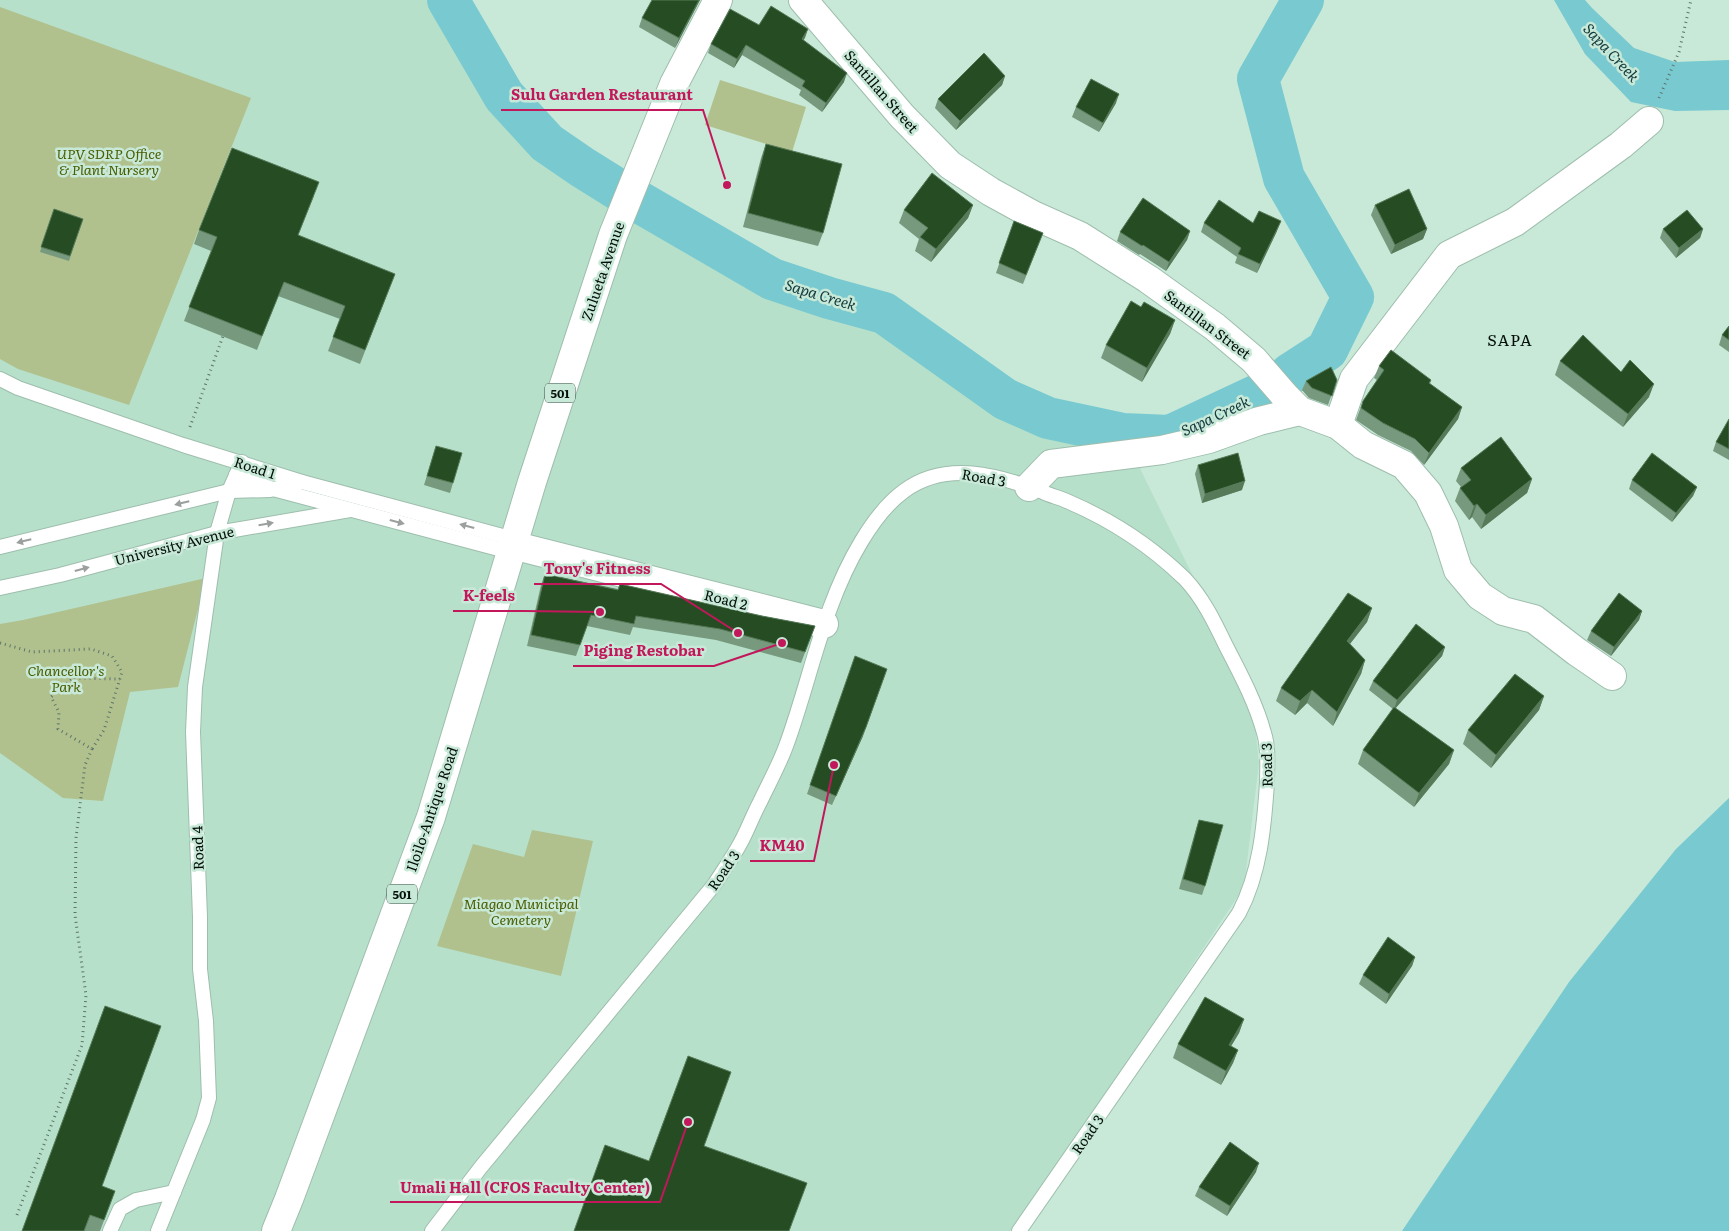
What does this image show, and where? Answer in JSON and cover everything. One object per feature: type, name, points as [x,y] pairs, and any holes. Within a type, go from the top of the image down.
[{"type":"street","name":"Zulueta Avenue","points":[[512,545],[614,235],[674,84],[718,0]]},
{"type":"street","name":"Santillan Street","points":[[803,0],[902,116],[950,165],[991,192],[1033,215],[1080,236],[1148,279],[1215,327],[1254,360],[1285,396],[1300,410],[1338,424],[1363,445],[1404,466],[1428,494],[1444,526],[1458,570],[1480,596],[1503,611],[1534,619],[1612,676]]},
{"type":"street","points":[[1338,424],[1354,379],[1449,255],[1515,222],[1621,144],[1649,121]]},
{"type":"street","points":[[1029,487],[1051,464],[1162,450],[1210,439],[1260,421],[1300,410]]},
{"type":"street","name":"Road 2","points":[[512,545],[824,624]]},
{"type":"street","name":"Iloilo-Antique Road","points":[[276,1231],[431,816],[512,545]]},
{"type":"lane","name":"Road 1","points":[[0,380],[18,388],[183,445],[239,468],[273,489],[350,510],[512,545]]},
{"type":"lane","name":"Road 1","points":[[239,468],[302,482],[512,545]]},
{"type":"lane","name":"Road 4","points":[[158,1231],[203,1120],[209,1098],[206,1021],[200,969],[200,916],[193,732],[195,687],[218,532],[229,491],[239,468]]},
{"type":"lane","name":"Road 3","points":[[432,1231],[481,1167],[714,885],[740,844],[775,772],[786,745],[824,624],[851,559],[872,524],[904,490],[925,479],[948,472],[975,473],[1003,479],[1068,501],[1130,535],[1163,560],[1196,592],[1216,624],[1251,698],[1265,734],[1267,773],[1262,836],[1254,879],[1247,898],[1239,913],[1018,1231]]},
{"type":"lane","points":[[0,547],[229,491],[273,489],[302,482]]},
{"type":"lane","name":"University Avenue","points":[[0,588],[60,575],[218,532],[350,510]]},
{"type":"lane","points":[[110,1231],[120,1209],[136,1200],[174,1192]]},
{"type":"path","points":[[1649,121],[1679,52],[1690,0]]},
{"type":"path","points":[[183,445],[223,336]]},
{"type":"path","points":[[0,642],[32,652],[91,649],[112,656],[122,672],[104,730],[92,749],[86,765],[76,838],[75,915],[86,995],[82,1045],[17,1215]]},
{"type":"path","points":[[92,749],[58,728],[59,712],[51,697],[73,678],[120,679]]},
{"type":"shaded area","points":[[0,0],[448,0],[504,96],[547,143],[582,167],[772,279],[829,298],[884,313],[1005,399],[1048,418],[1123,434],[1222,635],[1254,716],[1259,763],[1244,887],[1084,1128],[1019,1231],[0,1231]]},
{"type":"green space","name":"UPV SDRP Office & Plant Nursery","points":[[0,7],[251,98],[129,405],[18,369],[0,359]]},
{"type":"green space","points":[[720,80],[806,107],[792,152],[705,125]]},
{"type":"green space","name":"Chancellor's Park","points":[[206,578],[178,687],[130,692],[103,801],[63,798],[0,753],[0,624]]},
{"type":"green space","name":"Miagao Municipal Cemetery","points":[[532,830],[593,841],[561,976],[437,946],[473,844],[524,857]]},
{"type":"water","points":[[1554,0],[1585,0],[1634,48],[1675,62],[1729,60],[1729,110],[1675,111],[1631,102],[1585,54]]},
{"type":"water","points":[[1729,798],[1729,1231],[1402,1231],[1569,982],[1676,849]]},
{"type":"building","points":[[652,0],[699,0],[679,38],[642,18]]},
{"type":"building","points":[[771,6],[808,29],[802,39],[847,73],[826,103],[802,86],[805,81],[746,45],[737,59],[711,44],[730,9],[759,25]]},
{"type":"building","points":[[984,53],[1005,76],[960,121],[938,99]]},
{"type":"building","points":[[1091,79],[1119,94],[1103,123],[1076,107]]},
{"type":"building","points":[[766,144],[842,164],[823,233],[748,213]]},
{"type":"building","points":[[232,148],[319,182],[298,235],[395,274],[365,350],[333,337],[345,306],[284,282],[262,336],[189,307],[217,237],[199,230]]},
{"type":"building","points":[[932,173],[973,205],[936,249],[920,237],[928,228],[904,210]]},
{"type":"building","points":[[1409,189],[1427,229],[1395,245],[1375,205]]},
{"type":"building","points":[[1143,198],[1190,231],[1169,262],[1120,232]]},
{"type":"building","points":[[1219,200],[1253,223],[1259,211],[1281,221],[1260,264],[1238,254],[1241,248],[1204,223]]},
{"type":"building","points":[[54,209],[83,219],[70,256],[41,247]]},
{"type":"building","points":[[1687,210],[1703,229],[1679,248],[1663,229]]},
{"type":"building","points":[[1014,221],[1043,233],[1026,275],[999,263]]},
{"type":"building","points":[[1131,301],[1141,307],[1144,302],[1175,320],[1147,368],[1106,345]]},
{"type":"building","points":[[1729,326],[1729,340],[1722,335]]},
{"type":"building","points":[[1583,335],[1621,372],[1630,360],[1654,384],[1628,414],[1560,361]]},
{"type":"building","points":[[1391,350],[1431,380],[1429,383],[1462,407],[1429,453],[1415,439],[1383,423],[1361,408],[1363,401],[1384,370],[1379,366]]},
{"type":"building","points":[[1331,367],[1337,380],[1332,396],[1312,388],[1306,381]]},
{"type":"building","points":[[1729,419],[1729,449],[1716,442]]},
{"type":"building","points":[[1501,437],[1532,479],[1486,515],[1477,504],[1474,506],[1460,488],[1471,480],[1461,468]]},
{"type":"building","points":[[436,446],[462,453],[453,483],[427,476]]},
{"type":"building","points":[[1238,453],[1245,481],[1205,494],[1198,465]]},
{"type":"building","points":[[1652,453],[1697,487],[1676,513],[1632,480]]},
{"type":"building","points":[[545,574],[618,590],[620,584],[815,626],[805,652],[720,629],[636,616],[634,624],[591,615],[580,645],[531,635]]},
{"type":"building","points":[[1348,593],[1372,608],[1347,641],[1365,660],[1337,712],[1312,690],[1300,701],[1281,688]]},
{"type":"building","points":[[1619,593],[1642,611],[1614,647],[1591,631]]},
{"type":"building","points":[[1416,624],[1445,647],[1397,700],[1373,681]]},
{"type":"building","points":[[855,656],[887,669],[866,727],[836,796],[810,785]]},
{"type":"building","points":[[1515,674],[1544,696],[1496,755],[1468,730]]},
{"type":"building","points":[[1394,707],[1454,750],[1419,793],[1363,750]]},
{"type":"building","points":[[1199,820],[1223,825],[1205,886],[1183,879]]},
{"type":"building","points":[[1388,937],[1415,957],[1389,994],[1363,975]]},
{"type":"building","points":[[1205,997],[1244,1019],[1229,1045],[1238,1050],[1226,1071],[1178,1044]]},
{"type":"building","points":[[105,1006],[161,1026],[102,1186],[115,1191],[104,1220],[90,1215],[84,1231],[22,1231]]},
{"type":"building","points":[[688,1056],[731,1072],[704,1146],[807,1183],[789,1231],[574,1231],[605,1145],[649,1161]]},
{"type":"building","points":[[1230,1142],[1259,1163],[1230,1206],[1199,1187]]},
{"type":"waterway","name":"Sapa Creek","points":[[448,0],[504,96],[547,143],[622,192],[772,279],[829,298],[884,313],[1005,399],[1048,418],[1123,434],[1170,436],[1264,392]]},
{"type":"waterway","name":"Sapa Creek","points":[[1290,374],[1327,350],[1353,297],[1284,178],[1258,79],[1303,0]]},
{"type":"place","name":"Sulu Garden Restaurant","points":[[727,185]]},
{"type":"place","name":"K-feels","points":[[600,612]]},
{"type":"place","name":"Tony's Fitness","points":[[738,633]]},
{"type":"place","name":"Piging Restobar","points":[[782,643]]},
{"type":"place","name":"KM40","points":[[834,765]]},
{"type":"place","name":"Umali Hall (CFOS Faculty Center)","points":[[688,1122]]},
{"type":"district","name":"SAPA","points":[[1510,339]]}]
